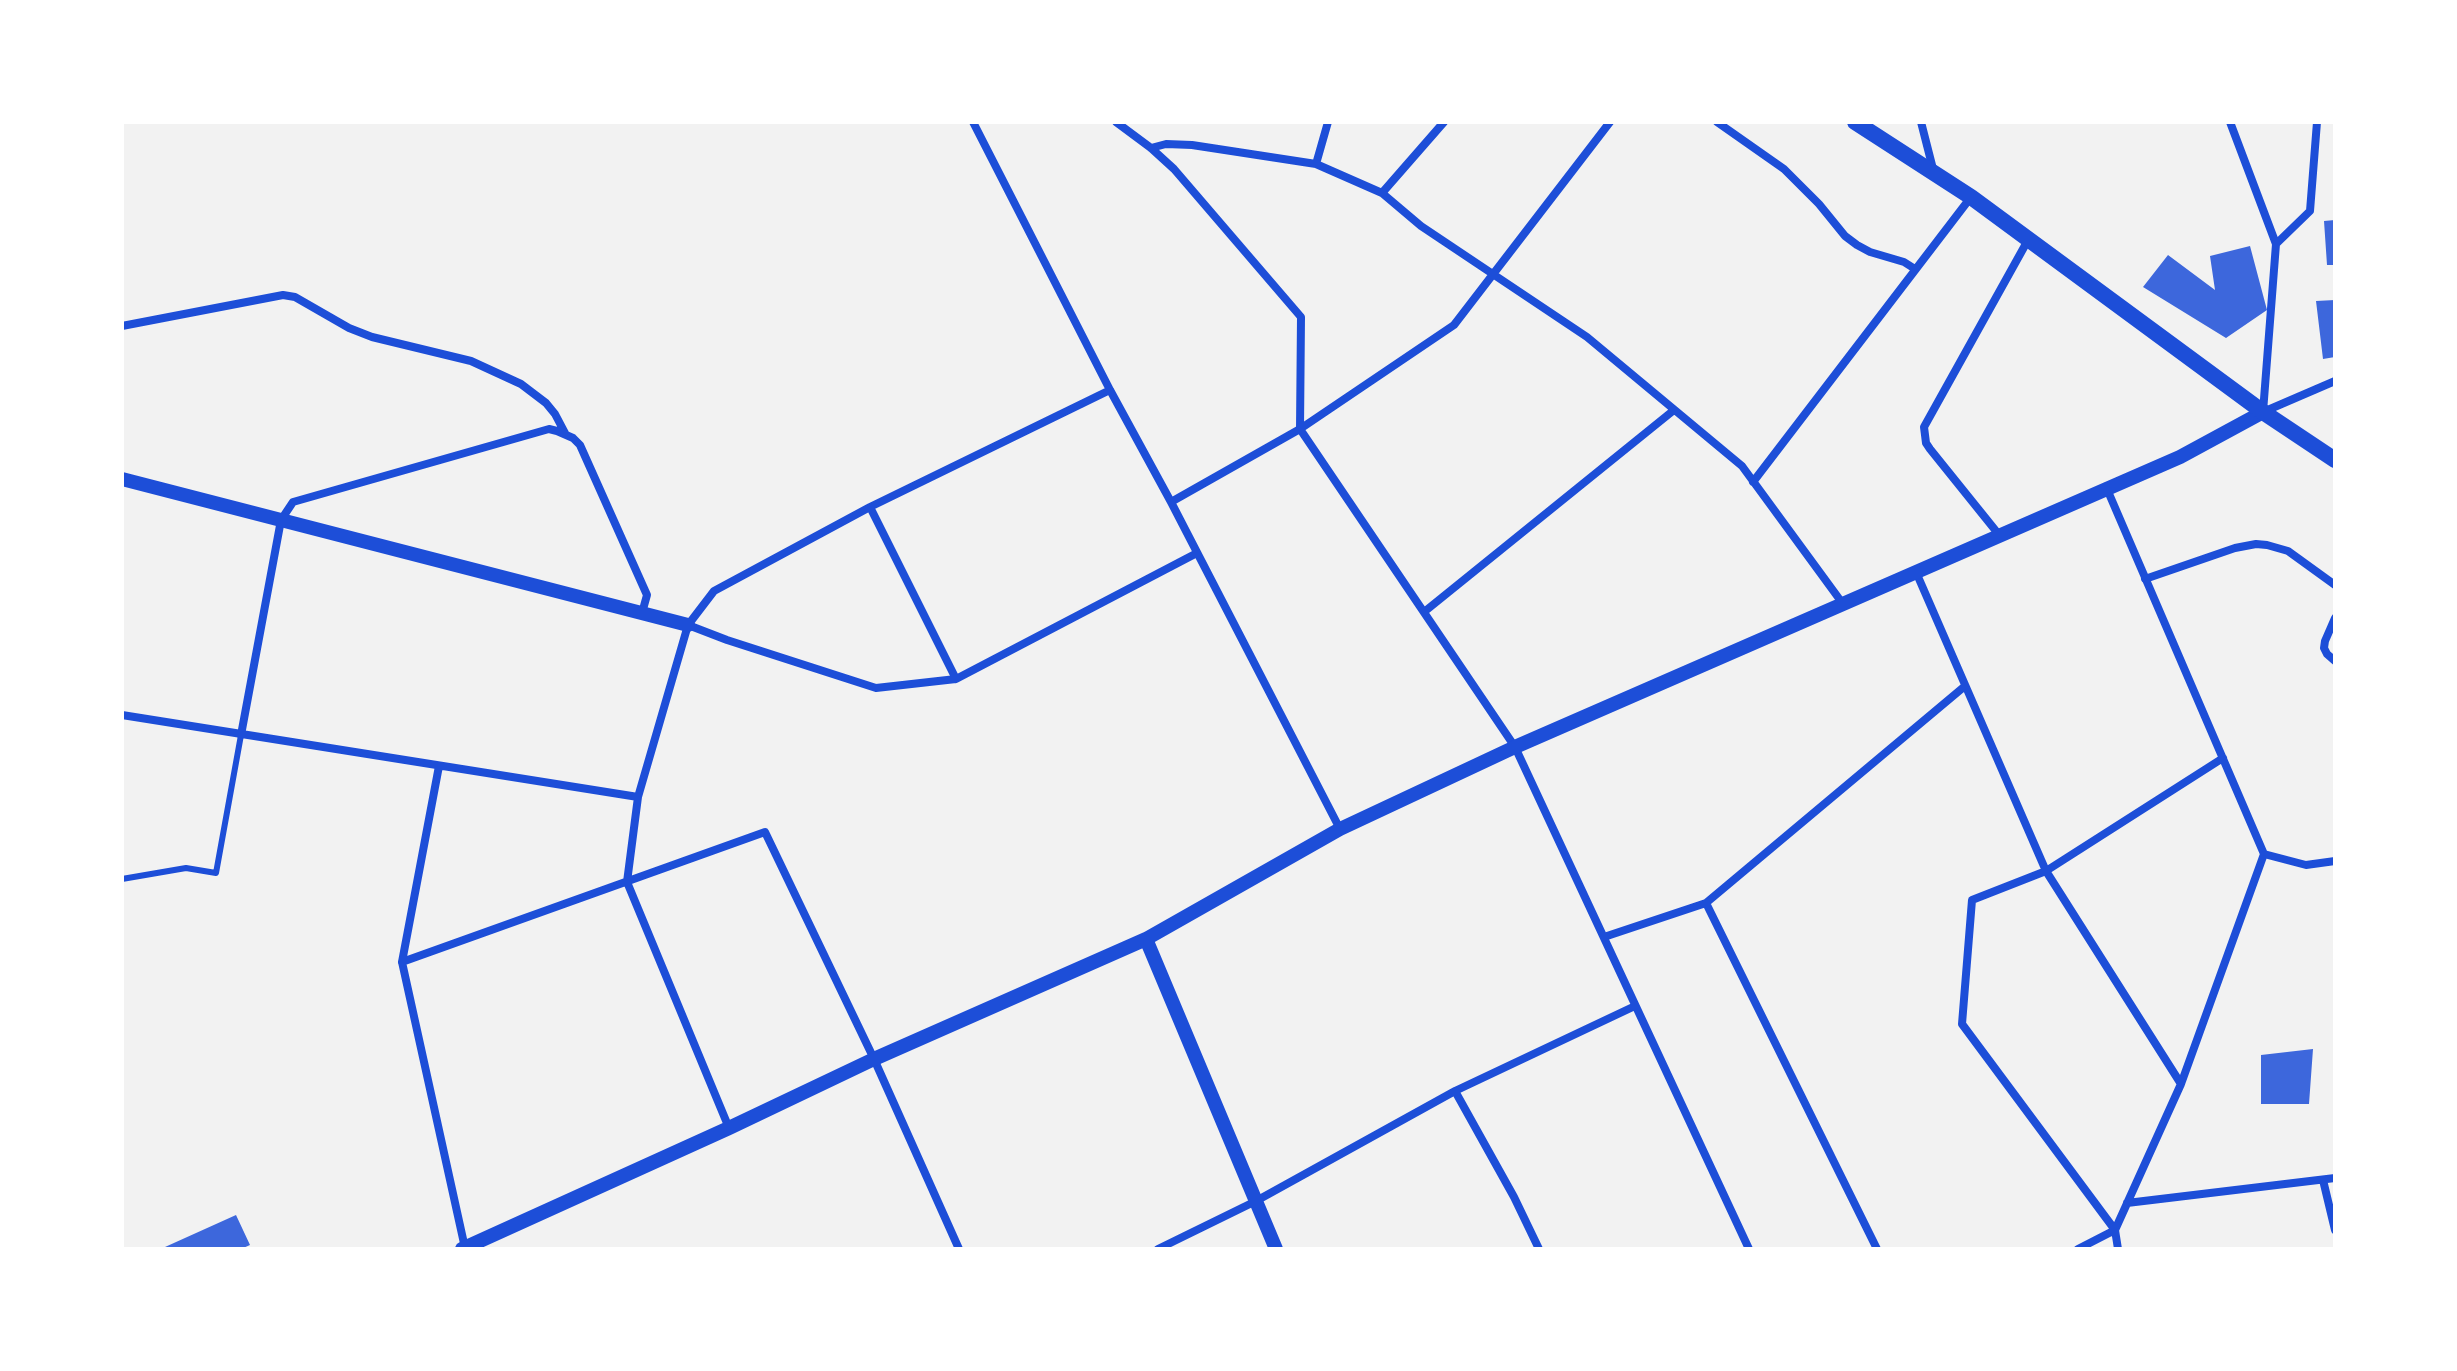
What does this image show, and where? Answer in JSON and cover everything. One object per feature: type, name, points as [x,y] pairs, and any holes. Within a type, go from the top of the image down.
[{"type":"main road","points":[[1855,122],[1971,197],[2263,412],[2335,460]]},
{"type":"street","points":[[973,122],[1340,829]]},
{"type":"street","points":[[1116,122],[1174,169],[1301,317],[1300,429],[1515,747],[1749,1249]]},
{"type":"street","points":[[1316,164],[1328,122]]},
{"type":"street","points":[[1382,193],[1444,122]]},
{"type":"street","points":[[1171,502],[1300,429],[1454,325],[1610,122]]},
{"type":"street","points":[[1717,122],[1784,169],[1845,236],[1857,245],[1915,269]]},
{"type":"street","points":[[1921,122],[1935,174]]},
{"type":"street","points":[[2230,122],[2276,244],[2263,412]]},
{"type":"street","points":[[2276,244],[2310,211],[2317,122]]},
{"type":"street","points":[[1151,148],[1166,144],[1192,145],[1316,164],[1382,193],[1421,226],[1587,337],[1742,466],[1843,604]]},
{"type":"street","points":[[1753,482],[1971,197]]},
{"type":"street","points":[[2000,536],[1930,449],[1924,427],[2028,240]]},
{"type":"street","points":[[122,326],[283,295],[295,297],[349,328],[372,337],[471,361],[521,384],[546,403],[565,434]]},
{"type":"street","points":[[439,766],[402,962],[463,1248],[874,1059],[1146,939],[1340,829],[1515,747],[2180,457],[2263,412],[2335,381]]},
{"type":"street","points":[[729,1128],[627,882],[638,797],[688,625],[714,591],[870,507],[1110,390]]},
{"type":"street","points":[[1424,612],[1674,410]]},
{"type":"street","points":[[241,735],[281,520],[293,502],[549,429],[565,434],[580,445],[647,595],[642,613]]},
{"type":"street","points":[[122,479],[688,625],[876,688],[956,679],[1197,553]]},
{"type":"street","points":[[2078,1249],[2115,1230],[2181,1084],[2264,854],[2107,489]]},
{"type":"street","points":[[870,507],[956,679]]},
{"type":"street","points":[[2145,579],[2235,548],[2256,544],[2288,551],[2335,585]]},
{"type":"street","points":[[1916,572],[2046,871],[2181,1084]]},
{"type":"street","points":[[2335,618],[2324,648],[2335,661]]},
{"type":"street","points":[[1604,937],[1706,903],[1965,686]]},
{"type":"street","points":[[122,715],[638,797]]},
{"type":"street","points":[[2118,1249],[2115,1230],[1962,1024],[1972,900],[2046,871],[2223,758]]},
{"type":"street","points":[[402,962],[765,832],[874,1059],[959,1249]]},
{"type":"street","points":[[2264,854],[2306,865],[2335,861]]},
{"type":"street","points":[[1706,903],[1877,1249]]},
{"type":"street","points":[[1146,939],[1276,1249]]},
{"type":"street","points":[[1158,1249],[1256,1201],[1455,1091],[1635,1006]]},
{"type":"street","points":[[1455,1091],[1539,1249]]},
{"type":"street","points":[[2127,1203],[2335,1178]]},
{"type":"street","points":[[2323,1180],[2335,1230]]},
{"type":"lane","points":[[122,879],[186,868],[216,873],[241,735]]},
{"type":"building","points":[[2335,220],[2335,265],[2327,265],[2324,221]]},
{"type":"building","points":[[2250,246],[2267,310],[2226,338],[2143,287],[2168,255],[2215,290],[2210,256]]},
{"type":"building","points":[[2335,300],[2335,357],[2323,359],[2316,301]]},
{"type":"building","points":[[2313,1049],[2309,1104],[2261,1104],[2261,1055]]},
{"type":"building","points":[[236,1215],[250,1245],[241,1249],[165,1247]]}]
